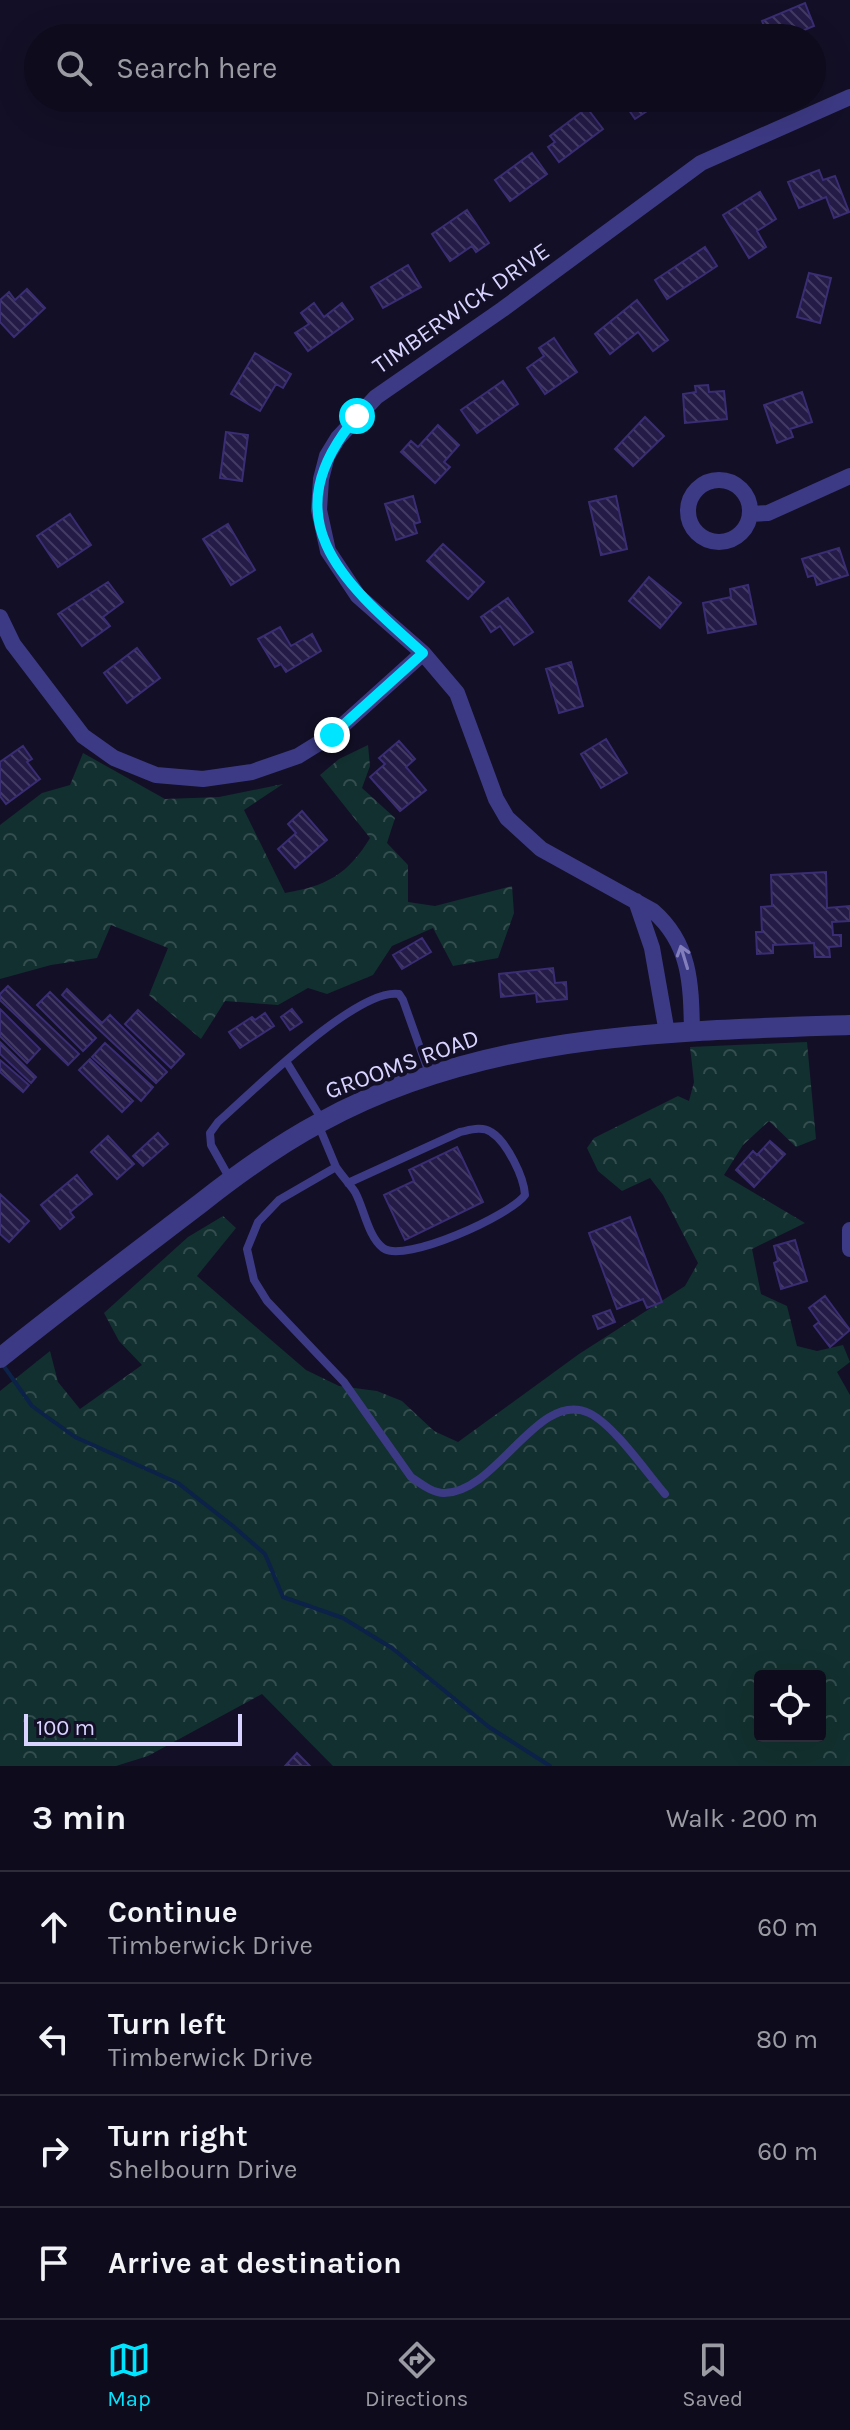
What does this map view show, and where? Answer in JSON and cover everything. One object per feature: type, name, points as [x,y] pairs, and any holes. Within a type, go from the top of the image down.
[{"type":"street","name":"TIMBERWICK DRIVE","points":[[826,108],[850,97]]},
{"type":"street","name":"TIMBERWICK DRIVE","points":[[692,1032],[688,963],[668,923],[636,901],[541,849],[507,818],[496,799],[457,693],[423,653],[358,596],[328,551],[319,510],[321,479],[327,456],[338,438],[376,397],[503,309],[701,163],[816,112]]},
{"type":"street","points":[[750,514],[768,513],[850,476]]},
{"type":"street","points":[[0,617],[13,644],[83,736],[114,758],[156,775],[203,779],[252,772],[298,756],[332,735],[423,653]]},
{"type":"street","points":[[636,901],[652,948],[667,1033]]},
{"type":"street","name":"GROOMS ROAD","points":[[0,1358],[230,1179],[320,1122],[431,1076],[520,1050],[631,1034],[850,1025]]},
{"type":"street","points":[[850,1230],[850,1249]]},
{"type":"lane","points":[[230,1179],[211,1145],[210,1133],[286,1061],[339,1020],[392,993],[399,994],[431,1076]]},
{"type":"lane","points":[[286,1061],[320,1122],[336,1167],[348,1183],[378,1243],[385,1250],[420,1249],[508,1209],[525,1195],[524,1184],[498,1138],[490,1130],[477,1128],[460,1132],[348,1183]]},
{"type":"lane","points":[[336,1167],[279,1200],[258,1222],[247,1249],[254,1280],[267,1301],[344,1382],[411,1477],[427,1488],[444,1493],[463,1487],[493,1468],[552,1415],[572,1408],[591,1414],[606,1427],[665,1494]]},
{"type":"green space","points":[[368,745],[370,766],[362,788],[395,818],[387,843],[408,865],[408,902],[435,906],[512,886],[514,913],[498,958],[453,966],[433,928],[392,946],[373,975],[327,994],[308,988],[278,1005],[225,1001],[201,1039],[149,995],[168,948],[111,925],[97,958],[51,965],[0,979],[0,825],[42,793],[70,785],[83,753],[165,799],[219,797],[283,784],[244,810],[285,893],[313,887],[335,876],[353,861],[370,838],[320,775],[339,759]]},
{"type":"green space","points":[[807,1042],[816,1139],[796,1147],[769,1121],[743,1145],[724,1175],[805,1223],[752,1249],[761,1294],[787,1306],[797,1346],[817,1351],[843,1345],[850,1362],[837,1372],[850,1395],[850,1766],[333,1766],[262,1694],[148,1756],[116,1766],[0,1766],[0,1391],[50,1351],[58,1382],[80,1409],[142,1365],[119,1341],[104,1313],[188,1237],[223,1216],[236,1228],[197,1276],[306,1370],[339,1386],[377,1391],[402,1401],[434,1431],[458,1442],[579,1354],[685,1286],[698,1263],[663,1195],[650,1178],[622,1191],[598,1171],[587,1148],[594,1138],[678,1096],[689,1101],[694,1082],[690,1047]]},
{"type":"building","points":[[805,3],[813,24],[763,24],[762,21]]},
{"type":"building","points":[[582,112],[590,112],[603,129],[559,162],[548,147],[555,142],[550,136]]},
{"type":"building","points":[[630,112],[646,112],[635,119]]},
{"type":"building","points":[[532,153],[547,174],[510,201],[495,180]]},
{"type":"building","points":[[819,170],[823,180],[835,176],[849,212],[834,218],[826,197],[799,208],[788,182]]},
{"type":"building","points":[[760,192],[776,219],[757,231],[766,247],[749,258],[723,215]]},
{"type":"building","points":[[467,210],[489,243],[476,252],[472,246],[450,261],[432,234]]},
{"type":"building","points":[[705,247],[717,266],[667,299],[655,280]]},
{"type":"building","points":[[408,265],[421,287],[383,308],[371,287]]},
{"type":"building","points":[[809,273],[831,278],[820,323],[797,317]]},
{"type":"building","points":[[27,289],[45,308],[14,337],[0,322],[0,300],[9,292],[15,300]]},
{"type":"building","points":[[637,300],[668,340],[653,351],[638,332],[610,354],[595,334]]},
{"type":"building","points":[[314,303],[324,317],[342,303],[353,319],[308,351],[295,333],[309,324],[301,313]]},
{"type":"building","points":[[554,338],[577,372],[545,394],[527,368],[544,356],[539,348]]},
{"type":"building","points":[[255,353],[291,374],[283,388],[276,384],[260,411],[231,394]]},
{"type":"building","points":[[503,381],[518,404],[477,433],[461,410]]},
{"type":"building","points":[[708,385],[709,392],[724,391],[727,419],[685,423],[683,394],[696,392],[695,386]]},
{"type":"building","points":[[802,392],[812,422],[790,429],[793,437],[777,443],[764,405]]},
{"type":"building","points":[[645,417],[664,436],[633,466],[615,449]]},
{"type":"building","points":[[438,425],[459,445],[444,462],[450,467],[435,483],[401,452],[411,441],[418,447]]},
{"type":"building","points":[[226,432],[248,435],[242,481],[220,478]]},
{"type":"building","points":[[413,496],[420,522],[414,524],[417,533],[396,540],[385,504]]},
{"type":"building","points":[[616,496],[627,549],[601,555],[589,502]]},
{"type":"building","points":[[70,514],[91,545],[58,567],[37,536]]},
{"type":"building","points":[[228,524],[255,570],[231,585],[203,539]]},
{"type":"building","points":[[443,544],[484,582],[468,599],[427,561]]},
{"type":"building","points":[[839,548],[848,575],[817,585],[814,575],[808,577],[802,559]]},
{"type":"building","points":[[649,577],[681,603],[660,628],[629,601]]},
{"type":"building","points":[[108,582],[123,602],[103,617],[110,626],[82,646],[58,614]]},
{"type":"building","points":[[748,585],[756,624],[708,633],[703,603],[731,597],[730,589]]},
{"type":"building","points":[[508,598],[533,632],[514,645],[500,626],[491,632],[481,617]]},
{"type":"building","points":[[280,627],[291,646],[312,634],[321,651],[286,672],[281,664],[275,667],[258,639]]},
{"type":"building","points":[[137,648],[160,678],[127,703],[104,673]]},
{"type":"building","points":[[571,662],[583,706],[559,713],[546,669]]},
{"type":"building","points":[[606,739],[627,773],[601,788],[581,754]]},
{"type":"building","points":[[399,741],[415,759],[406,767],[426,790],[400,811],[370,777],[385,764],[379,758]]},
{"type":"building","points":[[23,746],[32,759],[27,762],[40,779],[6,804],[0,796],[0,762]]},
{"type":"building","points":[[302,811],[327,840],[295,868],[278,849],[296,833],[288,824]]},
{"type":"building","points":[[826,872],[827,908],[850,906],[850,921],[832,922],[833,935],[841,935],[841,946],[829,947],[830,957],[815,957],[814,943],[773,945],[773,953],[757,954],[756,932],[762,932],[761,907],[772,906],[771,875]]},
{"type":"building","points":[[422,938],[431,952],[402,969],[393,955]]},
{"type":"building","points":[[553,968],[555,983],[566,982],[567,999],[537,1002],[536,993],[501,997],[499,974]]},
{"type":"building","points":[[8,986],[79,1054],[68,1065],[0,1000],[0,994]]},
{"type":"building","points":[[67,989],[102,1023],[110,1015],[167,1072],[156,1083],[62,995]]},
{"type":"building","points":[[50,992],[96,1038],[83,1051],[37,1005]]},
{"type":"building","points":[[0,1009],[40,1049],[27,1063],[0,1036]]},
{"type":"building","points":[[292,1009],[302,1022],[290,1030],[281,1017]]},
{"type":"building","points":[[138,1010],[184,1054],[171,1068],[125,1024]]},
{"type":"building","points":[[265,1013],[274,1026],[240,1048],[229,1032],[252,1017],[255,1020]]},
{"type":"building","points":[[0,1042],[36,1077],[31,1083],[0,1054]]},
{"type":"building","points":[[105,1043],[153,1087],[141,1101],[92,1057]]},
{"type":"building","points":[[90,1059],[133,1101],[122,1112],[79,1070]]},
{"type":"building","points":[[0,1060],[29,1085],[23,1092],[0,1072]]},
{"type":"building","points":[[158,1133],[168,1144],[143,1166],[133,1156]]},
{"type":"building","points":[[108,1136],[134,1164],[117,1179],[91,1152]]},
{"type":"building","points":[[770,1141],[785,1154],[754,1187],[736,1170],[753,1151],[757,1155]]},
{"type":"building","points":[[457,1147],[483,1202],[405,1240],[384,1195],[414,1181],[409,1170]]},
{"type":"building","points":[[77,1175],[92,1194],[70,1212],[74,1217],[60,1229],[41,1205]]},
{"type":"building","points":[[0,1194],[29,1221],[9,1242],[0,1234]]},
{"type":"building","points":[[630,1217],[662,1302],[647,1308],[643,1299],[617,1309],[589,1233]]},
{"type":"building","points":[[795,1240],[807,1281],[781,1289],[774,1263],[778,1261],[774,1246]]},
{"type":"building","points":[[825,1296],[850,1330],[830,1347],[814,1326],[819,1322],[809,1308]]},
{"type":"building","points":[[610,1310],[615,1322],[598,1329],[593,1316]]},
{"type":"building","points":[[297,1753],[310,1766],[285,1766]]},
{"type":"waterway","points":[[3,1365],[32,1406],[75,1437],[178,1483],[233,1526],[265,1554],[283,1597],[343,1618],[392,1648],[489,1727],[550,1766]]},
{"type":"route","points":[[332,735],[423,653],[358,596],[341,576],[328,551],[321,526],[321,479],[327,456],[357,416]]}]
